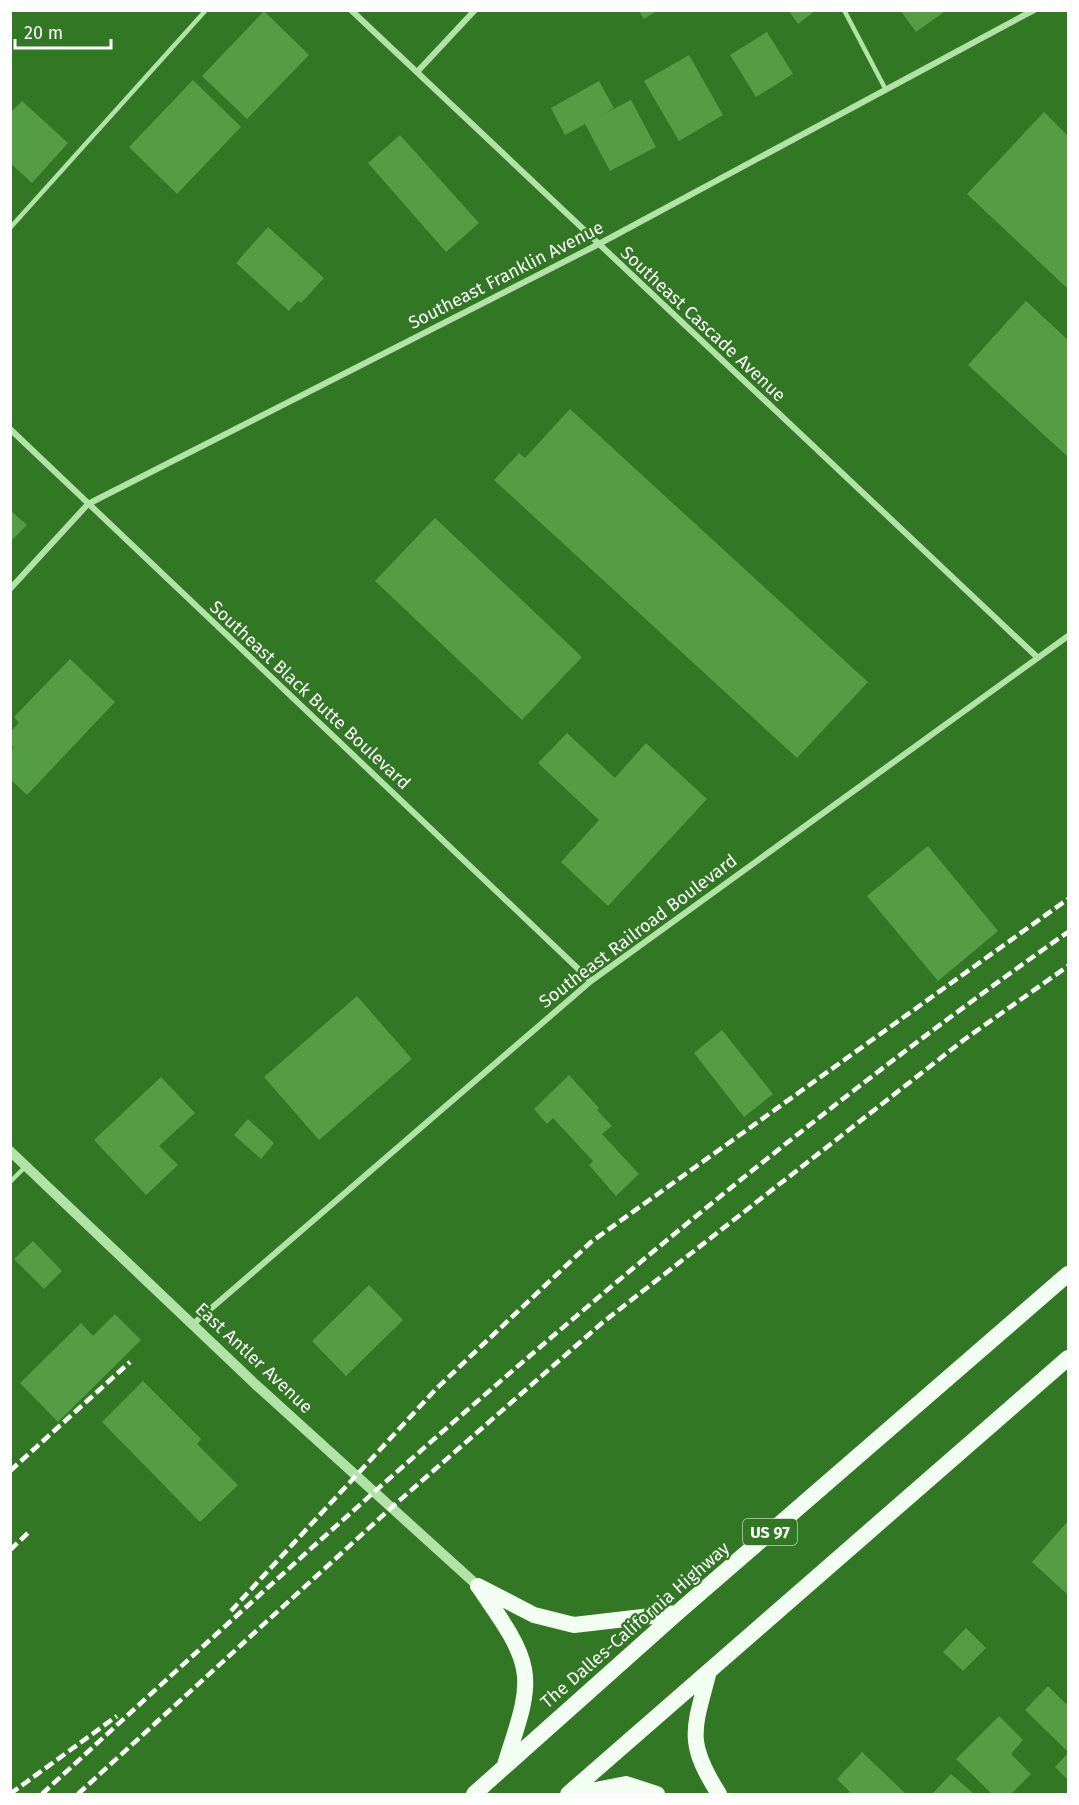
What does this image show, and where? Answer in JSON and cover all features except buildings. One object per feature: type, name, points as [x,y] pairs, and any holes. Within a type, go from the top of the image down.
[{"type":"highway","name":"The Dalles-California Highway","points":[[474,1794],[677,1613],[1068,1274]]},
{"type":"highway","points":[[568,1794],[1068,1358]]},
{"type":"highway","points":[[478,1586],[534,1615],[574,1625],[677,1613]]},
{"type":"highway","points":[[478,1586],[508,1631],[524,1669],[524,1698],[505,1765]]},
{"type":"highway","points":[[710,1671],[694,1732],[698,1758],[719,1794]]},
{"type":"highway","points":[[576,1794],[626,1784],[657,1794]]},
{"type":"street","name":"Southeast Cascade Avenue","points":[[351,10],[597,245],[1037,657]]},
{"type":"street","points":[[417,72],[475,10]]},
{"type":"street","name":"Southeast Franklin Avenue","points":[[10,589],[88,504],[597,245],[1034,10]]},
{"type":"street","name":"Southeast Black Butte Boulevard","points":[[10,429],[591,981]]},
{"type":"street","name":"Southeast Railroad Boulevard","points":[[193,1324],[591,981],[1068,636]]},
{"type":"street","name":"East Antler Avenue","points":[[10,1151],[255,1384],[478,1586]]},
{"type":"lane","points":[[10,228],[206,10]]},
{"type":"lane","points":[[844,10],[886,90]]},
{"type":"lane","points":[[10,1182],[26,1166]]},
{"type":"railway","points":[[231,1611],[436,1389],[591,1242],[1068,899]]},
{"type":"railway","points":[[42,1794],[415,1456],[669,1238],[933,1030],[1068,932]]},
{"type":"railway","points":[[78,1794],[392,1507],[602,1323],[965,1039],[1068,966]]},
{"type":"railway","points":[[10,1471],[130,1362]]},
{"type":"railway","points":[[10,1550],[30,1531]]},
{"type":"railway","points":[[10,1794],[117,1716]]}]
